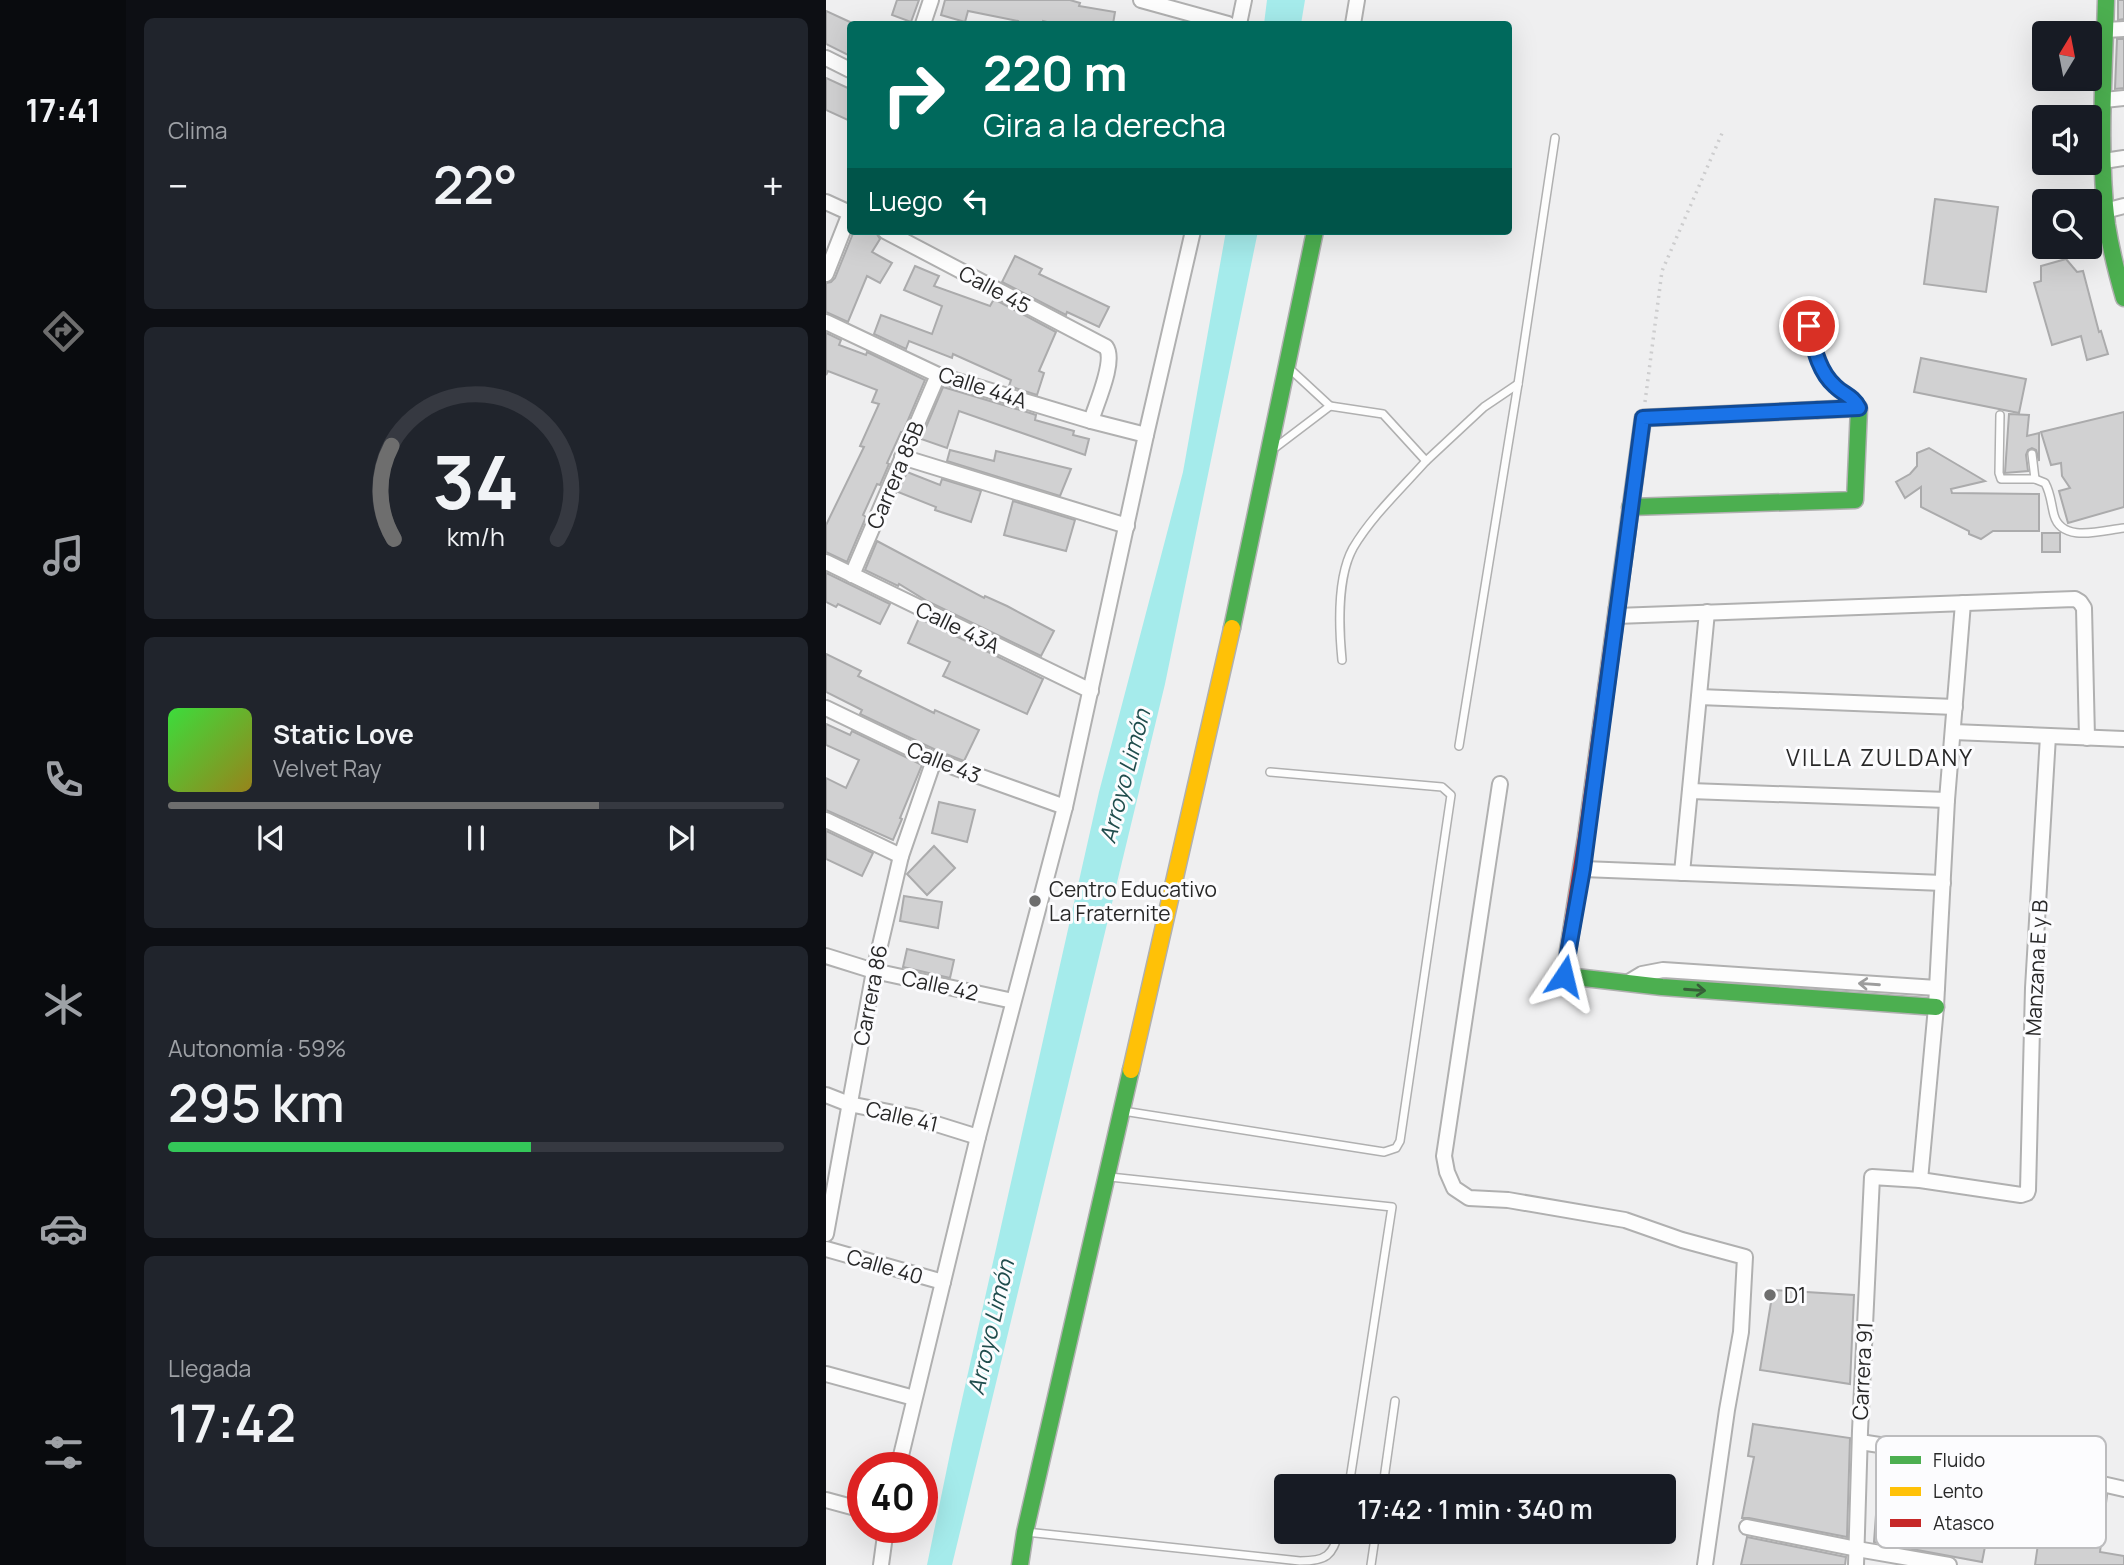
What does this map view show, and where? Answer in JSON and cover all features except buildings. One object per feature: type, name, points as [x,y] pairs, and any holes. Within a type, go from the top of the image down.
[{"type":"street","points":[[924,21],[932,0]]},
{"type":"street","points":[[1141,0],[1217,21]]},
{"type":"street","points":[[1240,21],[1244,0]]},
{"type":"street","points":[[1354,21],[1357,0]]},
{"type":"street","points":[[2106,0],[2105,211],[2112,258],[2122,287]]},
{"type":"street","points":[[2106,30],[2124,29]]},
{"type":"street","points":[[826,58],[847,68]]},
{"type":"street","points":[[2104,100],[2124,98]]},
{"type":"street","points":[[2104,161],[2124,158]]},
{"type":"street","points":[[826,202],[847,212]]},
{"type":"street","points":[[2105,211],[2124,206]]},
{"type":"street","points":[[826,274],[847,221]]},
{"type":"street","name":"Calle 45","points":[[893,235],[1105,346],[1110,352],[1109,363],[1091,421]]},
{"type":"street","points":[[902,1452],[978,1137],[1065,807],[1192,235]]},
{"type":"street","points":[[1020,1565],[1025,1532],[1244,575],[1314,235]]},
{"type":"street","name":"Calle 44A","points":[[826,322],[938,374],[1146,435]]},
{"type":"street","name":"Carrera 85B","points":[[852,575],[938,374]]},
{"type":"street","points":[[1630,507],[1855,500],[1859,408],[1643,418],[1630,507],[1583,869],[1564,976],[1662,987],[1936,1007]]},
{"type":"street","points":[[902,457],[1127,526]]},
{"type":"street","name":"Calle 43A","points":[[826,562],[1091,691]]},
{"type":"street","points":[[1616,616],[2075,599],[2080,601],[2084,608],[2087,738]]},
{"type":"street","points":[[1920,1180],[1936,1007],[1947,800],[1963,603]]},
{"type":"street","points":[[1682,873],[1707,612]]},
{"type":"street","points":[[1699,697],[1955,707]]},
{"type":"street","name":"Calle 43","points":[[826,708],[934,760],[1065,807]]},
{"type":"street","points":[[1953,732],[2124,739]]},
{"type":"street","name":"Manzana E y B","points":[[1920,1180],[2021,1195],[2027,1193],[2034,988],[2049,736]]},
{"type":"street","name":"Carrera 86","points":[[826,1234],[874,971],[901,856],[934,760]]},
{"type":"street","points":[[1500,784],[1444,1156],[1447,1172],[1454,1188],[1469,1198],[1508,1200],[1625,1220],[1682,1240],[1745,1257],[1741,1332],[1705,1565]]},
{"type":"street","points":[[1690,791],[1947,800]]},
{"type":"street","points":[[826,820],[901,856]]},
{"type":"street","points":[[1583,869],[1943,883]]},
{"type":"street","name":"Calle 42","points":[[826,956],[874,971],[1013,1000]]},
{"type":"street","points":[[1627,983],[1642,974],[1663,970],[1937,988]]},
{"type":"street","name":"Calle 41","points":[[826,1095],[849,1104],[914,1117],[978,1137]]},
{"type":"street","name":"Carrera 91","points":[[1856,1565],[1872,1177],[1920,1180]]},
{"type":"street","name":"Calle 40","points":[[826,1250],[943,1282]]},
{"type":"street","points":[[826,1374],[914,1398]]},
{"type":"street","points":[[1860,1442],[1876,1444]]},
{"type":"street","points":[[2106,1485],[2124,1489]]},
{"type":"street","points":[[826,1500],[847,1506]]},
{"type":"street","points":[[1747,1527],[1949,1565]]},
{"type":"street","points":[[881,1565],[884,1543]]},
{"type":"lane","points":[[1459,746],[1555,138]]},
{"type":"lane","points":[[1809,326],[1817,357],[1824,371],[1837,388],[1854,400],[1859,408]]},
{"type":"lane","points":[[1287,367],[1330,406],[1383,414],[1426,461]]},
{"type":"lane","points":[[1342,660],[1339,629],[1342,586],[1352,550],[1381,510],[1426,461],[1484,407],[1518,384]]},
{"type":"lane","points":[[1269,452],[1330,406]]},
{"type":"lane","points":[[2000,415],[2001,479],[2035,479],[2045,483],[2050,491],[2054,519],[2075,534],[2124,527]]},
{"type":"lane","points":[[2032,454],[2035,479]]},
{"type":"lane","points":[[1122,1111],[1384,1152],[1396,1148],[1400,1141],[1451,795],[1442,787],[1270,772]]},
{"type":"lane","points":[[1107,1176],[1392,1207],[1351,1474]]},
{"type":"lane","points":[[1384,1474],[1395,1401]]},
{"type":"lane","points":[[1025,1532],[1300,1561],[1322,1559],[1330,1554],[1336,1544]]},
{"type":"lane","points":[[1371,1565],[1374,1544]]},
{"type":"path","points":[[1643,418],[1662,271],[1723,131]]},
{"type":"water","points":[[1267,0],[1305,0],[1302,21],[1264,21]]},
{"type":"water","name":"Arroyo Limón","points":[[1225,235],[1257,235],[1165,684],[952,1565],[927,1565],[932,1543],[938,1543],[938,1512],[952,1444],[1099,792],[1183,472]]},
{"type":"traffic: fast","points":[[2106,0],[2102,112],[2104,197],[2110,244],[2124,298]]},
{"type":"traffic: fast","points":[[1232,628],[1314,235]]},
{"type":"traffic: fast","points":[[1630,507],[1855,500],[1859,408],[1817,410]]},
{"type":"traffic: fast","points":[[1567,976],[1662,987],[1936,1007]]},
{"type":"traffic: fast","points":[[1020,1565],[1025,1532],[1131,1070]]},
{"type":"traffic: slow","points":[[1617,608],[1643,418],[1817,410]]},
{"type":"traffic: slow","points":[[1131,1070],[1232,628]]},
{"type":"traffic: jam","points":[[1567,976],[1564,976],[1617,608]]},
{"type":"place","name":"Centro Educativo La Fraternite","points":[[1035,901]]},
{"type":"place","name":"D1","points":[[1770,1295]]},
{"type":"district","name":"VILLA ZULDANY","points":[[1880,757]]},
{"type":"route","points":[[1564,976],[1583,869],[1643,418],[1859,408],[1850,396],[1830,381],[1817,357],[1809,326]]}]
